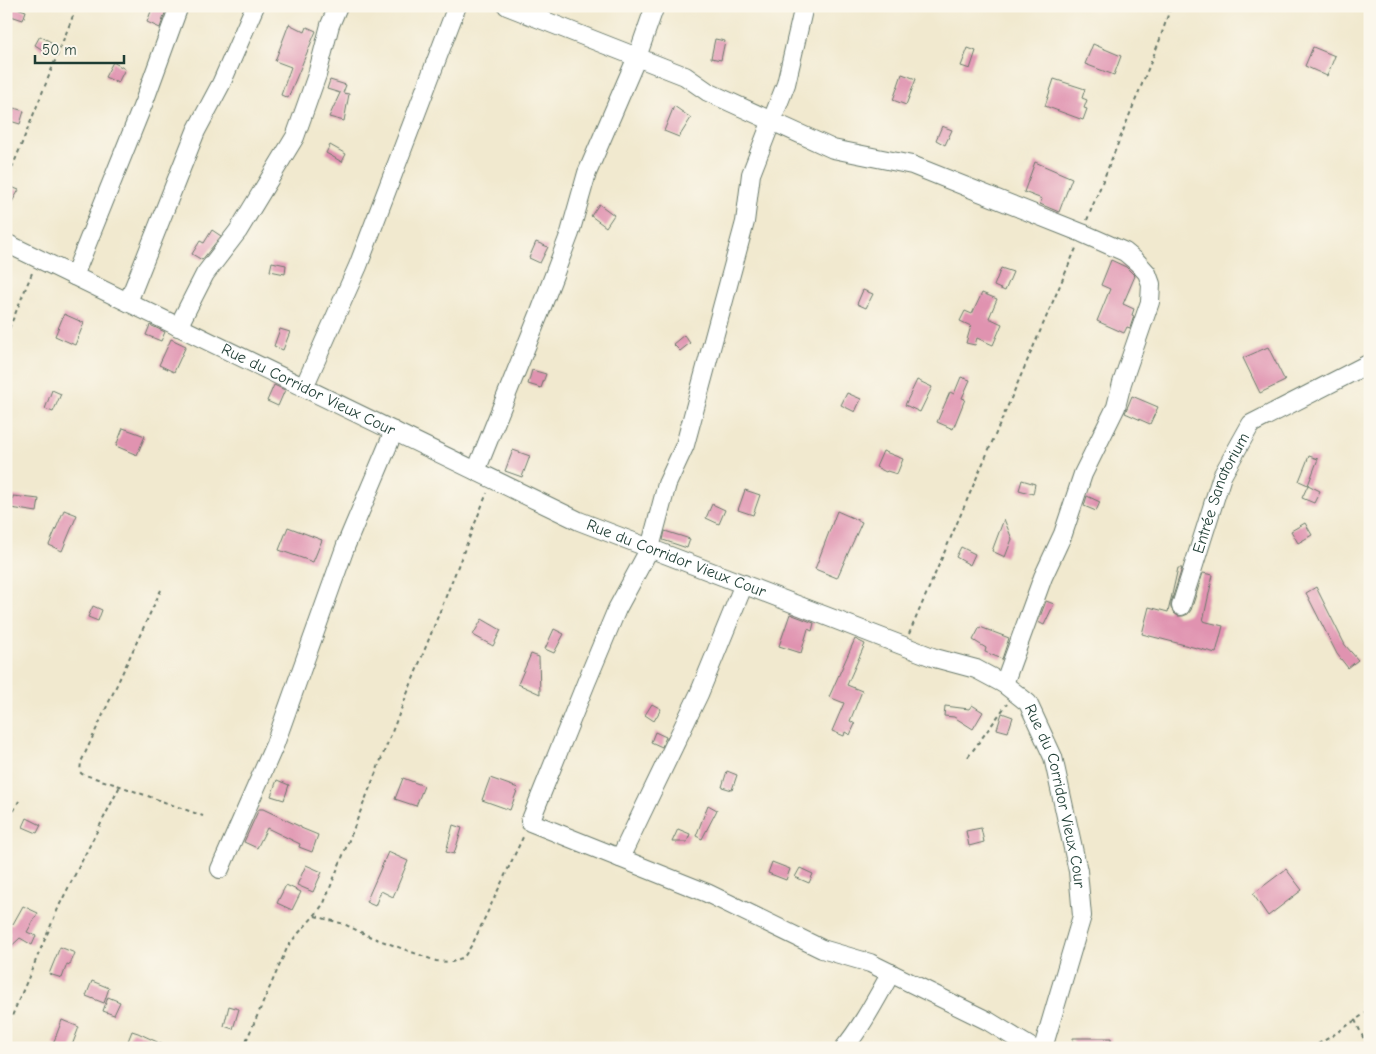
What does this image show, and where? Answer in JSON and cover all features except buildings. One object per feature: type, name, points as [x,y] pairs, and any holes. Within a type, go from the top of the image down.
[{"type":"street","points":[[74,276],[144,102],[179,6]]},
{"type":"street","points":[[128,302],[196,131],[227,72],[255,6]]},
{"type":"street","points":[[178,327],[205,274],[238,231],[295,137],[330,25],[338,6]]},
{"type":"street","points":[[304,388],[358,266],[457,6]]},
{"type":"street","points":[[507,6],[685,76],[708,92],[833,149],[912,165],[1082,233],[1125,252],[1147,273],[1151,284],[1150,302],[1116,406],[1083,474],[1063,534],[1043,577],[1009,688]]},
{"type":"street","points":[[476,471],[570,232],[587,173],[637,57],[655,6]]},
{"type":"street","points":[[804,6],[786,84],[751,174],[744,222],[686,445],[667,484],[650,548],[618,609],[530,822],[707,893],[822,950],[870,964],[891,973],[988,1021],[1032,1048]]},
{"type":"street","name":"Rue du Corridor Vieux Cour","points":[[6,243],[579,521],[935,658],[976,669],[1009,688],[1028,703],[1053,757],[1078,871],[1082,916],[1044,1048]]},
{"type":"street","name":"Entrée Sanatorium","points":[[1181,606],[1222,476],[1252,424],[1370,363]]},
{"type":"street","points":[[220,869],[275,744],[346,544],[394,431]]},
{"type":"street","points":[[620,858],[698,694],[744,584]]},
{"type":"street","points":[[844,1048],[854,1037],[891,973]]},
{"type":"path","points":[[6,183],[77,6]]},
{"type":"path","points":[[904,646],[1082,233],[1172,6]]},
{"type":"path","points":[[6,336],[38,259]]},
{"type":"path","points":[[243,1048],[288,946],[324,904],[492,479]]},
{"type":"path","points":[[161,590],[81,762],[80,772],[203,816]]},
{"type":"path","points":[[968,757],[1009,688]]},
{"type":"path","points":[[6,1030],[60,904],[120,786]]},
{"type":"path","points":[[6,825],[18,801]]},
{"type":"path","points":[[315,916],[344,924],[371,937],[428,959],[452,962],[464,957],[473,943],[530,822]]},
{"type":"path","points":[[1311,1048],[1370,1010]]},
{"type":"path","points":[[1355,1020],[1368,1048]]}]
